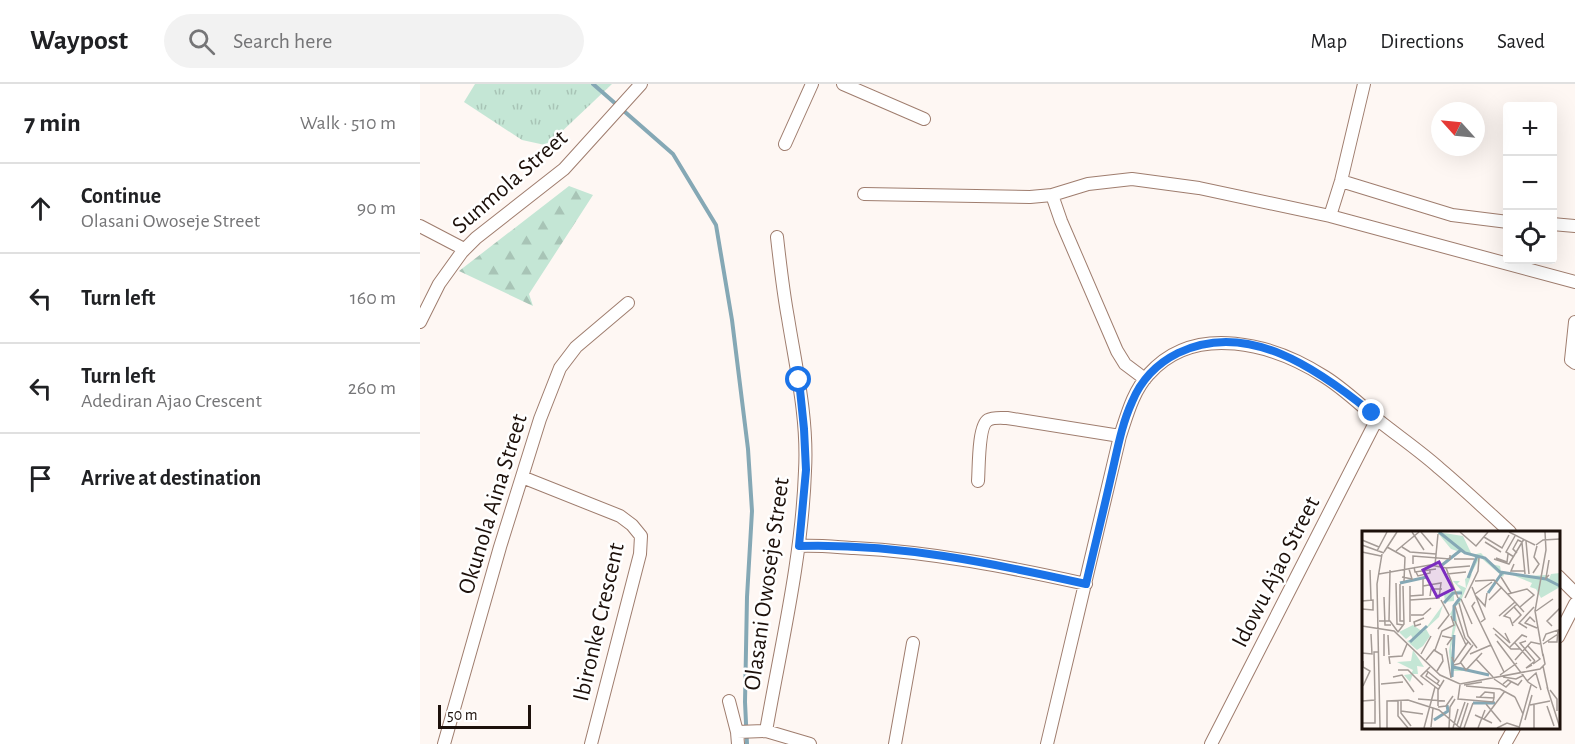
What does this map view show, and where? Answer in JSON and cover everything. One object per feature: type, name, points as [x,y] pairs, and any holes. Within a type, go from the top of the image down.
[{"type":"street","name":"Sunmola Street","points":[[420,322],[449,267],[464,249],[564,169],[641,84]]},
{"type":"street","points":[[785,144],[812,84]]},
{"type":"street","points":[[843,84],[924,119]]},
{"type":"street","points":[[1330,216],[1341,181],[1364,84]]},
{"type":"street","points":[[864,194],[1003,198],[1052,195],[1088,183],[1132,179],[1199,188],[1330,216],[1575,282]]},
{"type":"street","points":[[1341,181],[1452,215],[1503,221]]},
{"type":"street","points":[[1052,195],[1117,351],[1125,364],[1145,379]]},
{"type":"street","points":[[1557,224],[1575,226]]},
{"type":"street","points":[[420,226],[464,249]]},
{"type":"street","name":"Olasani Owoseje Street","points":[[766,731],[799,546],[806,470],[799,380],[777,237]]},
{"type":"street","name":"Okunola Aina Street","points":[[444,744],[522,477],[540,419],[560,368],[576,347],[628,303]]},
{"type":"street","points":[[1575,322],[1570,353],[1571,360],[1575,363]]},
{"type":"street","points":[[1047,744],[1120,436],[1132,402],[1145,379],[1158,365],[1186,350],[1217,342],[1234,342],[1260,347],[1305,365],[1345,391],[1439,467],[1509,531]]},
{"type":"street","points":[[978,481],[981,430],[991,418],[1007,418],[1120,436]]},
{"type":"street","name":"Idowu Ajao Street","points":[[1211,744],[1377,419]]},
{"type":"street","name":"Ibironke Crescent","points":[[522,477],[620,516],[641,536],[640,554],[591,744]]},
{"type":"street","points":[[799,546],[878,549],[942,555],[1086,584]]},
{"type":"street","points":[[1560,578],[1575,592]]},
{"type":"street","points":[[1560,633],[1575,604]]},
{"type":"street","points":[[895,744],[913,643]]},
{"type":"street","points":[[729,701],[742,735],[766,731],[810,744]]},
{"type":"street","points":[[1505,744],[1513,729]]},
{"type":"green space","points":[[475,84],[612,84],[545,145],[522,140],[464,102]]},
{"type":"green space","points":[[569,186],[593,195],[529,294],[533,306],[459,271]]},
{"type":"waterway","points":[[593,84],[673,154],[716,225],[732,320],[748,449],[752,511],[747,597],[745,702],[747,744]]},
{"type":"route","points":[[799,380],[806,470],[799,546],[878,549],[942,555],[1086,584],[1120,436],[1132,402],[1148,375],[1170,357],[1200,345],[1217,342],[1234,342],[1260,347],[1305,365],[1326,377],[1372,413]]}]
